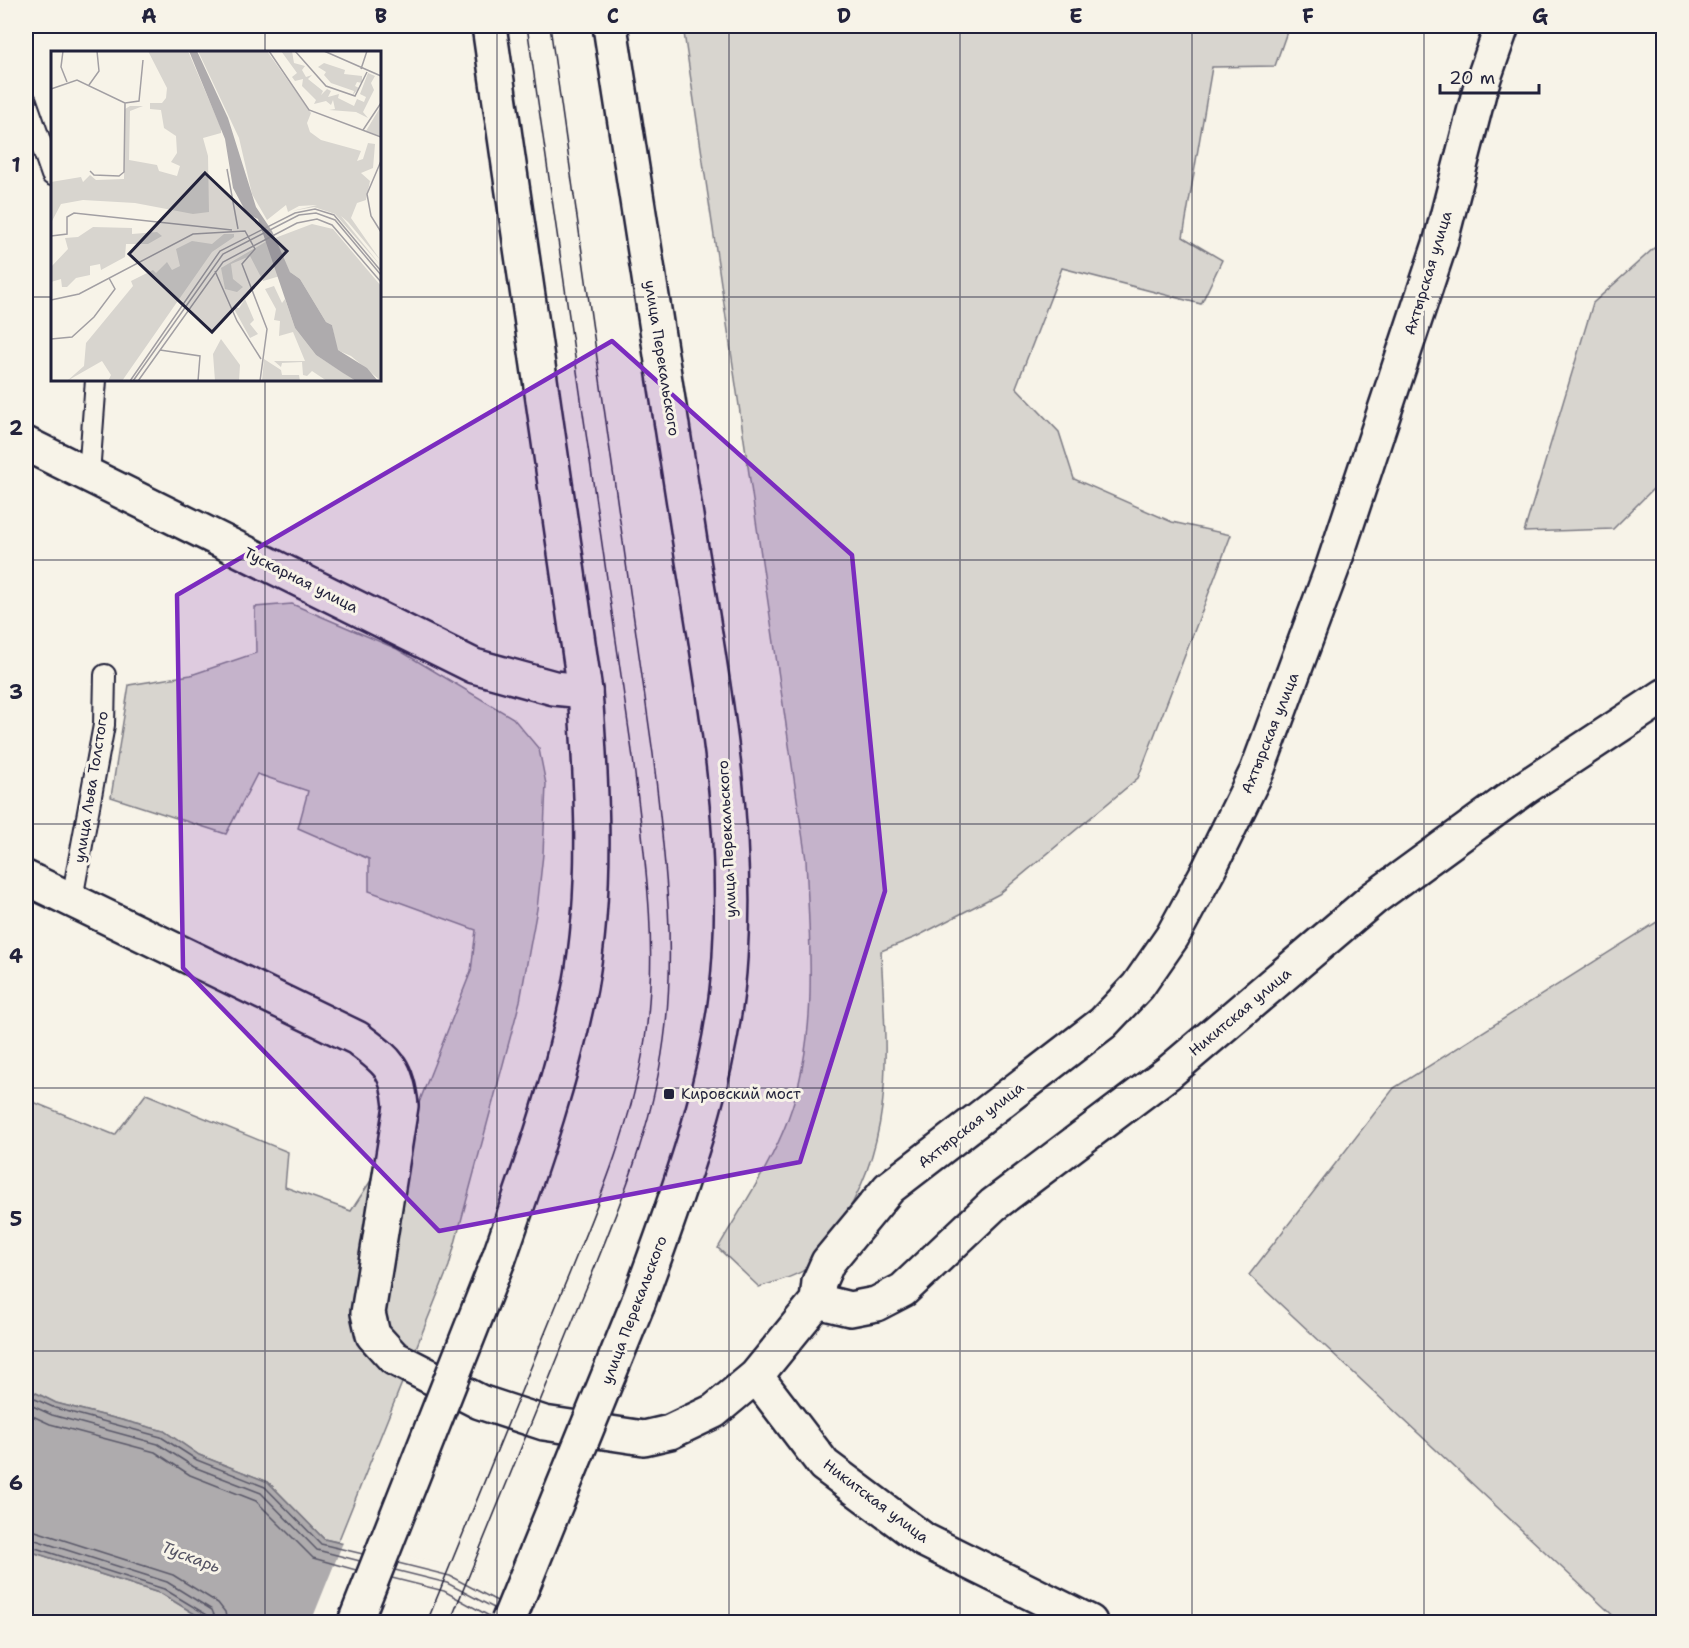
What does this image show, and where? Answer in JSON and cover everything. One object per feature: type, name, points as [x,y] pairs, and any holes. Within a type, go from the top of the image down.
[{"type":"street","points":[[355,1623],[499,1258],[547,1119],[580,986],[587,930],[592,802],[585,691],[489,26]]},
{"type":"street","name":"улица Перекальского","points":[[508,1623],[638,1303],[685,1175],[718,1046],[730,959],[732,883],[724,756],[610,26]]},
{"type":"street","name":"Ахтырская улица","points":[[817,1301],[819,1282],[828,1262],[890,1188],[1103,1023],[1138,986],[1172,937],[1209,869],[1257,771],[1332,568],[1440,243],[1480,89],[1502,26]]},
{"type":"street","name":"Тускарная улица","points":[[26,444],[474,666],[554,688],[585,691]]},
{"type":"street","name":"Никитская улица","points":[[817,1301],[850,1309],[876,1304],[903,1290],[993,1205],[1168,1073],[1374,898],[1526,787],[1664,696]]},
{"type":"street","points":[[26,878],[357,1038],[386,1060],[398,1082],[401,1106],[368,1313],[373,1335],[394,1358],[480,1402],[544,1423],[644,1438],[670,1432],[714,1411],[756,1376],[817,1301]]},
{"type":"street","name":"Никитская улица","points":[[756,1376],[824,1466],[906,1527],[924,1540],[1090,1623]]},
{"type":"lane","points":[[26,101],[51,172]]},
{"type":"lane","points":[[89,474],[96,381]]},
{"type":"lane","name":"улица Льва Толстого","points":[[72,899],[104,725],[105,675]]},
{"type":"highlighted area","points":[[612,341],[852,555],[885,891],[800,1162],[439,1231],[183,968],[177,595]]},
{"type":"shaded area","points":[[683,26],[1289,26],[1275,66],[1212,67],[1183,237],[1222,260],[1201,304],[1062,268],[1016,387],[1059,432],[1074,479],[1172,522],[1231,535],[1138,778],[999,894],[916,937],[881,951],[885,1060],[879,1129],[870,1162],[856,1196],[817,1260],[795,1275],[759,1287],[718,1248],[773,1153],[798,1088],[808,1024],[810,991],[806,860]]},
{"type":"shaded area","points":[[1663,240],[1663,479],[1613,529],[1524,532],[1593,303]]},
{"type":"shaded area","points":[[292,604],[397,649],[513,718],[539,749],[546,784],[543,854],[537,909],[520,1001],[449,1266],[338,1542],[324,1539],[268,1482],[199,1455],[164,1431],[56,1403],[26,1388],[26,1099],[115,1135],[146,1094],[288,1152],[285,1187],[351,1211],[415,1113],[471,971],[476,930],[369,891],[369,859],[298,828],[308,791],[257,774],[226,834],[111,797],[129,685],[191,675],[256,653],[255,607]]},
{"type":"shaded area","points":[[1663,918],[1663,1622],[1620,1622],[1249,1275],[1394,1088]]},
{"type":"shaded area","points":[[26,1550],[162,1594],[208,1622],[26,1622]]},
{"type":"water","name":"Тускарь","points":[[26,1388],[56,1403],[164,1431],[199,1455],[268,1482],[324,1539],[452,1570],[548,1622],[208,1622],[162,1594],[26,1550]]},
{"type":"pier","points":[[344,1540],[453,1567],[551,1622],[311,1622]]},
{"type":"tram line","points":[[427,1622],[583,1241],[620,1142],[639,1074],[649,1004],[651,969],[648,898],[633,758],[527,26]]},
{"type":"tram line","points":[[450,1622],[628,1182],[650,1112],[658,1076],[668,1004],[668,897],[653,754],[550,26]]},
{"type":"place","name":"Кировский мост","points":[[669,1094]]}]
